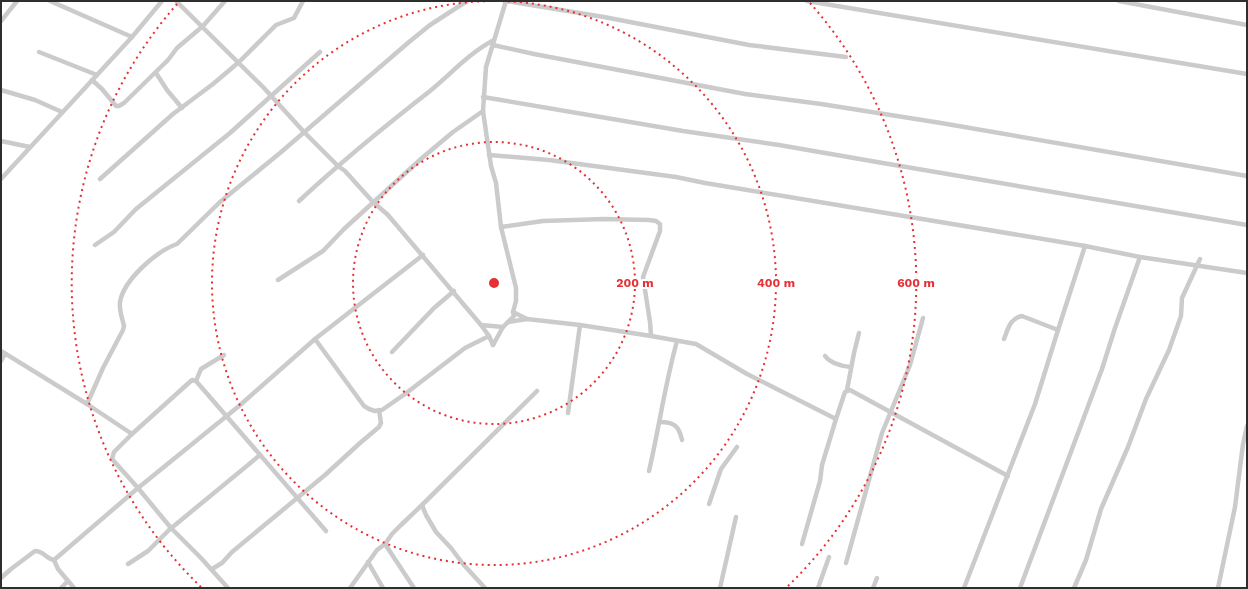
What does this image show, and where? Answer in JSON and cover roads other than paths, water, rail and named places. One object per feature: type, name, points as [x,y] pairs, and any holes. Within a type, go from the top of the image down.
[{"type":"street","points":[[1,21],[17,1]]},
{"type":"street","points":[[50,1],[132,37]]},
{"type":"street","points":[[1,179],[132,37],[162,1]]},
{"type":"street","points":[[176,1],[239,62],[304,132],[338,166],[345,171],[373,202],[388,215],[454,291],[489,336],[493,345],[503,327],[514,316],[513,312],[516,301],[516,288],[502,227],[496,183],[489,155],[483,112],[486,71],[506,1],[604,17],[749,45],[846,57]]},
{"type":"street","points":[[92,80],[102,88],[116,106],[119,106],[156,73],[178,48],[203,26],[225,1]]},
{"type":"street","points":[[100,179],[182,108],[239,62],[276,25],[294,18],[303,1]]},
{"type":"street","points":[[87,404],[103,368],[123,330],[124,326],[120,316],[120,302],[122,294],[133,278],[157,255],[168,247],[177,244],[220,202],[409,42],[430,25],[466,1]]},
{"type":"street","points":[[807,1],[1247,74]]},
{"type":"street","points":[[1119,1],[1247,25]]},
{"type":"street","points":[[299,201],[397,116],[431,90],[471,54],[493,43],[534,54],[745,94],[822,104],[941,123],[1247,176]]},
{"type":"street","points":[[39,52],[97,74]]},
{"type":"street","points":[[95,245],[114,232],[136,209],[207,152],[320,52]]},
{"type":"street","points":[[156,73],[166,90],[182,108]]},
{"type":"street","points":[[1,90],[35,100],[62,112]]},
{"type":"street","points":[[483,97],[683,131],[840,155],[1247,226]]},
{"type":"street","points":[[278,280],[323,251],[373,202],[453,132],[483,112]]},
{"type":"street","points":[[1,141],[30,147]]},
{"type":"street","points":[[489,155],[549,160],[676,177],[1085,246],[1140,257],[1247,273]]},
{"type":"street","points":[[502,227],[543,221],[604,219],[656,221],[660,224],[660,231],[643,277],[651,336]]},
{"type":"street","points":[[964,588],[1008,476],[1034,404],[1085,246]]},
{"type":"street","points":[[54,560],[138,488],[226,416],[315,339],[423,255]]},
{"type":"street","points":[[1020,588],[1102,369],[1140,257]]},
{"type":"street","points":[[1074,588],[1086,560],[1101,509],[1128,447],[1146,399],[1169,350],[1181,316],[1182,298],[1200,259]]},
{"type":"street","points":[[392,352],[434,308],[454,291]]},
{"type":"street","points":[[513,312],[527,320]]},
{"type":"street","points":[[1004,339],[1011,321],[1016,317],[1022,316],[1058,330]]},
{"type":"street","points":[[846,563],[882,433],[910,365],[923,318]]},
{"type":"street","points":[[508,322],[527,320],[580,325],[696,344],[747,374],[812,408],[836,418]]},
{"type":"street","points":[[481,325],[503,327]]},
{"type":"street","points":[[568,413],[580,325]]},
{"type":"street","points":[[802,544],[820,481],[822,465],[836,418],[847,390],[859,333]]},
{"type":"street","points":[[315,339],[364,406],[376,411],[405,394],[465,348],[489,336]]},
{"type":"street","points":[[649,471],[667,381],[677,341]]},
{"type":"street","points":[[1,361],[3,352],[132,434]]},
{"type":"street","points":[[196,381],[201,369],[224,355]]},
{"type":"street","points":[[825,356],[829,361],[851,367]]},
{"type":"street","points":[[196,381],[192,380],[132,434],[114,452],[112,460],[172,528],[212,569],[228,588]]},
{"type":"street","points":[[196,381],[326,531]]},
{"type":"street","points":[[847,390],[857,393],[1008,476]]},
{"type":"street","points":[[350,588],[377,550],[385,544],[396,529],[537,391]]},
{"type":"street","points":[[212,569],[222,563],[232,552],[326,475],[379,427],[379,410]]},
{"type":"street","points":[[660,422],[669,422],[674,425],[680,433],[682,440]]},
{"type":"street","points":[[1218,588],[1235,507],[1242,451],[1247,426]]},
{"type":"street","points":[[709,504],[721,469],[737,447]]},
{"type":"street","points":[[128,564],[148,551],[172,528],[260,455]]},
{"type":"street","points":[[422,505],[436,532],[485,588]]},
{"type":"street","points":[[720,588],[736,517]]},
{"type":"street","points":[[385,544],[414,588]]},
{"type":"street","points":[[1,578],[36,551],[42,552],[48,558],[54,560],[56,565],[74,588]]},
{"type":"street","points":[[818,588],[829,557]]},
{"type":"street","points":[[368,562],[383,588]]},
{"type":"street","points":[[873,588],[877,578]]},
{"type":"street","points":[[61,588],[68,581]]}]
